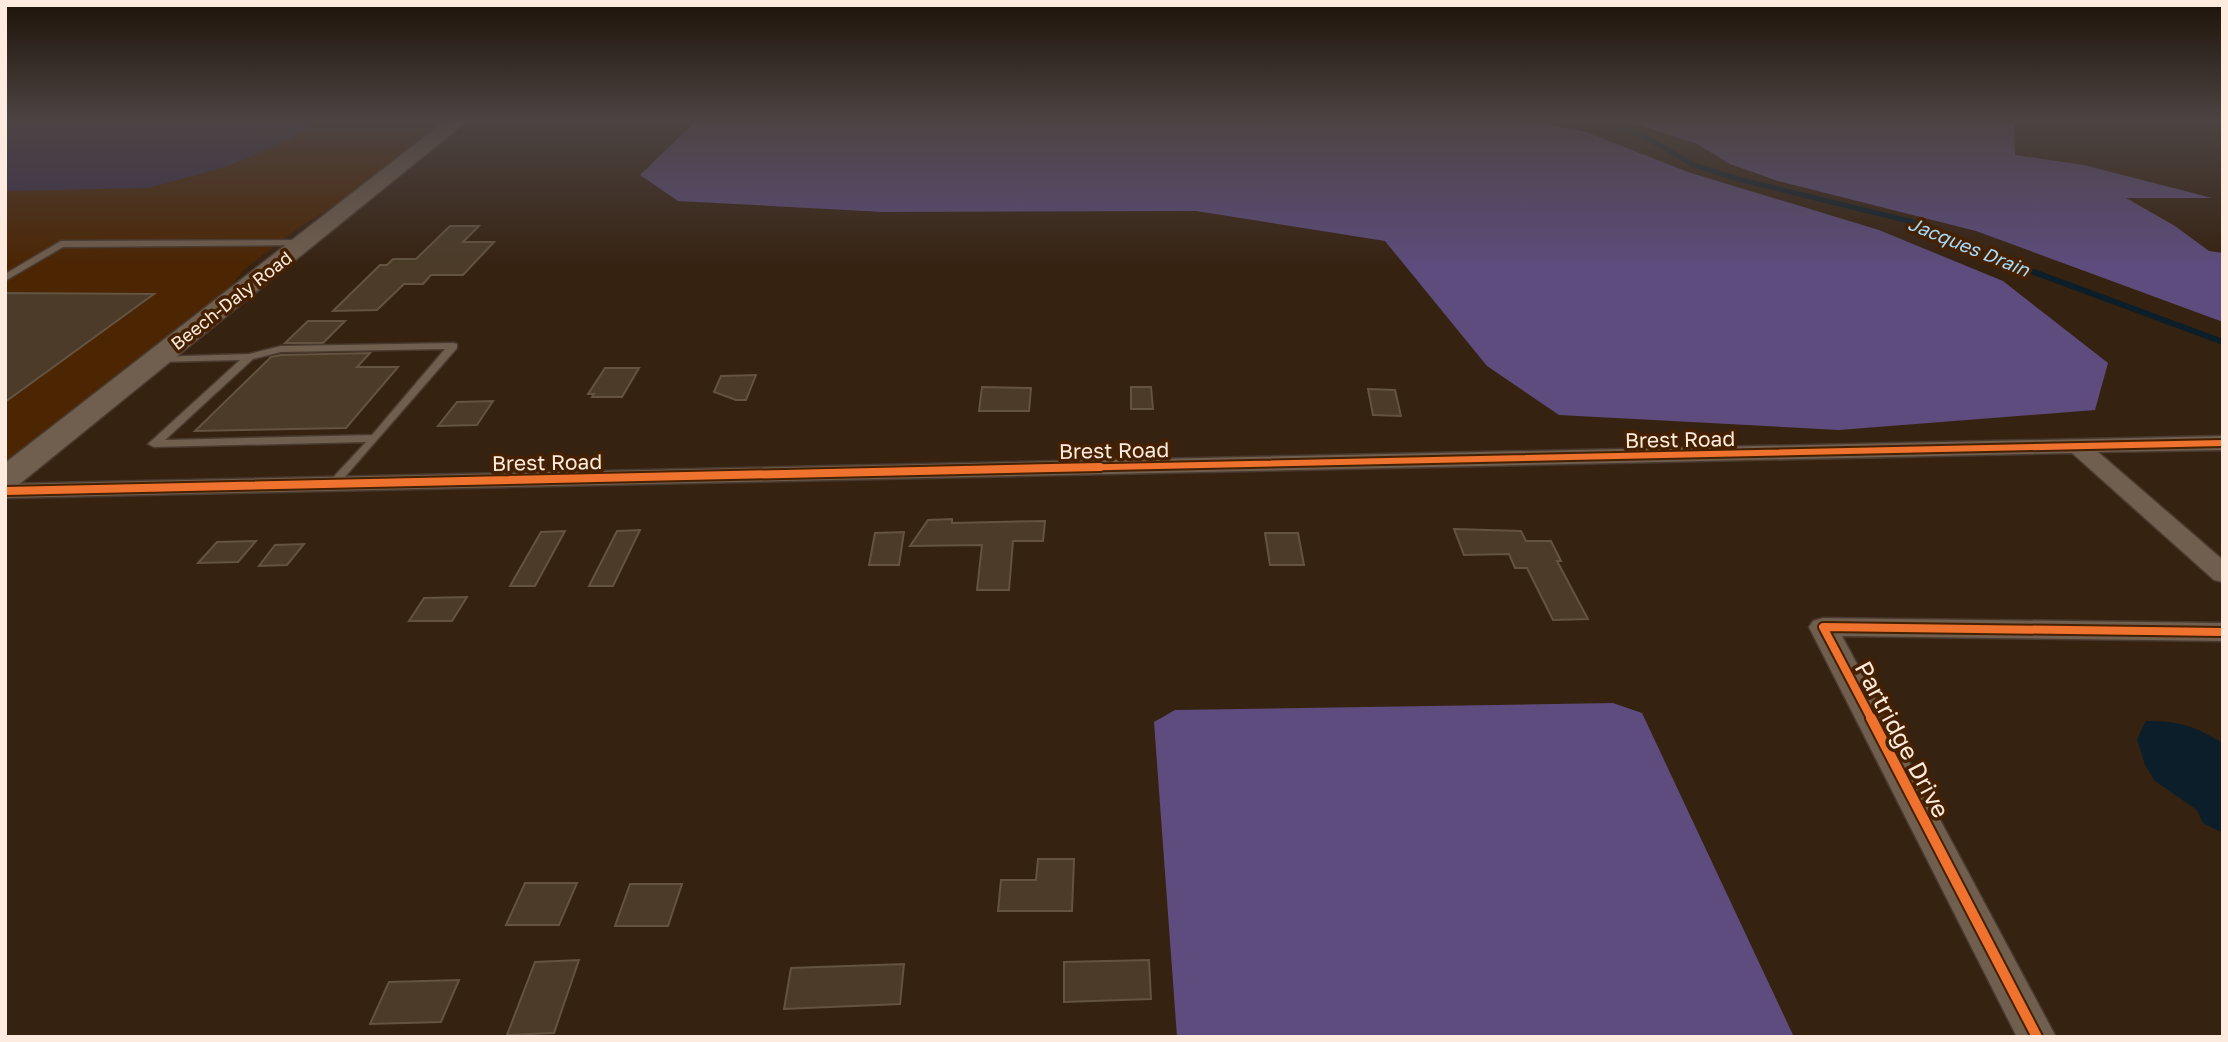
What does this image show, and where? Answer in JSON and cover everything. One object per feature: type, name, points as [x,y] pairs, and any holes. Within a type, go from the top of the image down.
[{"type":"street","name":"Beech-Daly Road","points":[[5,479],[396,170]]},
{"type":"street","name":"Brest Road","points":[[5,491],[2223,443]]},
{"type":"street","points":[[2077,446],[2223,574]]},
{"type":"street","name":"Partridge Drive","points":[[2037,1037],[1823,628],[2223,632]]},
{"type":"lane","points":[[5,278],[61,244],[303,243]]},
{"type":"lane","points":[[158,359],[249,357],[281,349],[453,346],[333,484]]},
{"type":"lane","points":[[249,357],[154,444],[374,438]]},
{"type":"shaded area","points":[[5,170],[381,170],[332,207],[298,228],[245,269],[226,291],[18,453],[5,460]]},
{"type":"shaded area","points":[[5,170],[215,170],[148,188],[5,191]]},
{"type":"shaded area","points":[[646,170],[1682,170],[1879,230],[2003,281],[2108,363],[2095,410],[1839,430],[1559,415],[1487,366],[1385,241],[1196,211],[883,212],[678,201],[640,175]]},
{"type":"shaded area","points":[[1746,170],[2102,170],[2212,198],[2126,198],[2175,226],[2209,251],[2223,253],[2223,322],[1976,231],[1778,181]]},
{"type":"shaded area","points":[[1613,703],[1642,713],[1794,1037],[1177,1037],[1154,722],[1175,710]]},
{"type":"water","points":[[2146,721],[2186,726],[2223,743],[2223,833],[2203,823],[2197,810],[2155,781],[2145,765],[2137,739]]},
{"type":"building","points":[[450,226],[479,226],[463,242],[494,242],[463,275],[431,275],[423,284],[404,284],[377,310],[333,311],[380,265],[387,265],[393,259],[416,259]]},
{"type":"building","points":[[5,293],[154,294],[5,402]]},
{"type":"building","points":[[308,321],[345,321],[323,343],[285,343]]},
{"type":"building","points":[[370,353],[357,367],[398,367],[346,428],[195,431],[271,357]]},
{"type":"building","points":[[605,368],[639,368],[622,397],[592,397],[594,394],[588,394]]},
{"type":"building","points":[[756,375],[746,400],[736,400],[714,392],[721,376]]},
{"type":"building","points":[[982,387],[1031,388],[1029,411],[979,411]]},
{"type":"building","points":[[1131,387],[1151,387],[1153,409],[1131,409]]},
{"type":"building","points":[[1368,389],[1395,390],[1401,416],[1373,415]]},
{"type":"building","points":[[493,401],[477,425],[438,426],[457,402]]},
{"type":"building","points":[[952,519],[952,523],[1045,521],[1043,541],[1013,541],[1009,590],[977,590],[982,545],[910,546],[928,520]]},
{"type":"building","points":[[1454,529],[1521,531],[1526,541],[1551,541],[1561,561],[1557,561],[1588,619],[1553,620],[1527,568],[1515,568],[1509,554],[1464,555]]},
{"type":"building","points":[[640,530],[613,586],[589,586],[617,531]]},
{"type":"building","points":[[565,531],[535,586],[510,586],[541,532]]},
{"type":"building","points":[[904,532],[899,565],[869,565],[875,533]]},
{"type":"building","points":[[1265,533],[1298,533],[1304,565],[1270,565]]},
{"type":"building","points":[[256,541],[238,562],[198,563],[217,542]]},
{"type":"building","points":[[304,544],[287,565],[259,566],[275,545]]},
{"type":"building","points":[[467,597],[452,621],[409,621],[424,598]]},
{"type":"building","points":[[1038,859],[1074,859],[1072,911],[998,911],[1001,880],[1036,880]]},
{"type":"building","points":[[525,883],[577,883],[559,925],[506,925]]},
{"type":"building","points":[[630,884],[682,884],[668,926],[615,926]]},
{"type":"building","points":[[579,960],[554,1033],[507,1035],[535,962]]},
{"type":"building","points":[[1149,960],[1151,999],[1064,1002],[1064,962]]},
{"type":"building","points":[[904,964],[900,1004],[784,1009],[791,968]]},
{"type":"building","points":[[459,980],[441,1022],[370,1024],[389,982]]},
{"type":"waterway","name":"Jacques Drain","points":[[1709,170],[1925,225],[1969,248],[2038,274]]},
{"type":"waterway","name":"Jacques Drain","points":[[2034,272],[2223,342]]},
{"type":"cycle path","points":[[5,491],[2223,443]]},
{"type":"cycle path","points":[[2037,1037],[1823,627],[2223,632]]}]
